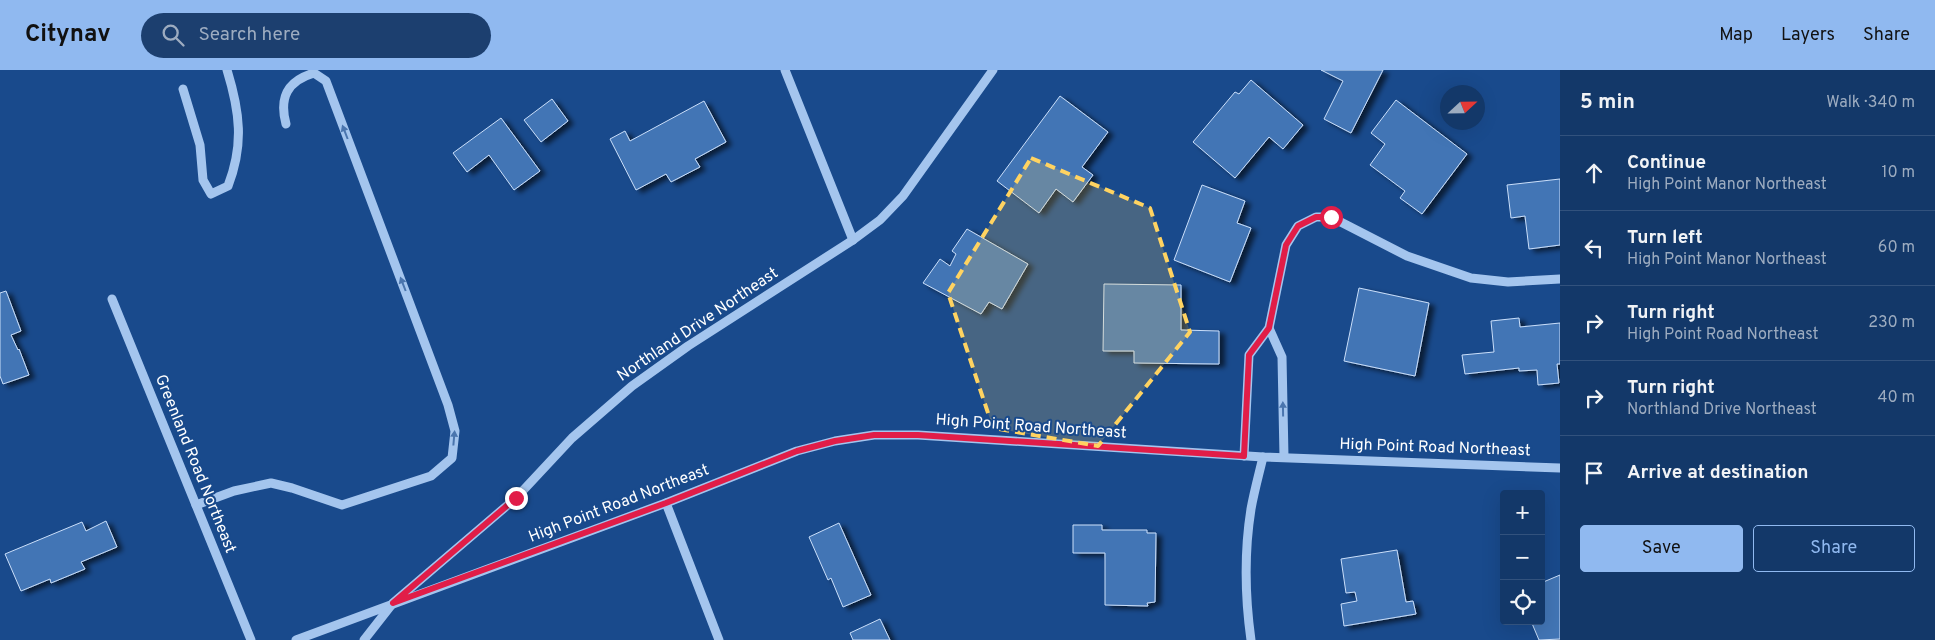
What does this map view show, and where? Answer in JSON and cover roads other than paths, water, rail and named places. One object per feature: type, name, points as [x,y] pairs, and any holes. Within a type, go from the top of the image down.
[{"type":"street","points":[[183,89],[200,145],[203,180],[211,194],[228,186],[234,171],[239,145],[239,120],[235,96],[227,70]]},
{"type":"street","points":[[785,70],[853,240]]},
{"type":"street","name":"Northland Drive Northeast","points":[[364,640],[393,603],[516,498],[572,438],[632,386],[688,346],[853,240],[880,220],[903,196],[993,70]]},
{"type":"street","points":[[196,505],[234,491],[271,484],[292,488],[342,505],[431,476],[452,458],[455,431],[448,405],[326,81],[314,74],[303,76],[290,85],[284,98],[283,113],[286,124]]},
{"type":"street","points":[[1244,456],[1249,355],[1269,328],[1286,245],[1298,226],[1316,217],[1331,217],[1407,256],[1471,278],[1508,282],[1560,278]]},
{"type":"street","name":"Greenland Road Northeast","points":[[112,299],[250,640]]},
{"type":"street","points":[[1269,328],[1282,357],[1284,457]]},
{"type":"street","name":"High Point Road Northeast","points":[[296,640],[666,503],[797,451],[835,441],[874,435],[918,435],[1263,457],[1560,468]]},
{"type":"street","points":[[1251,640],[1247,607],[1246,554],[1251,509],[1263,457]]},
{"type":"street","points":[[666,503],[719,640]]}]
